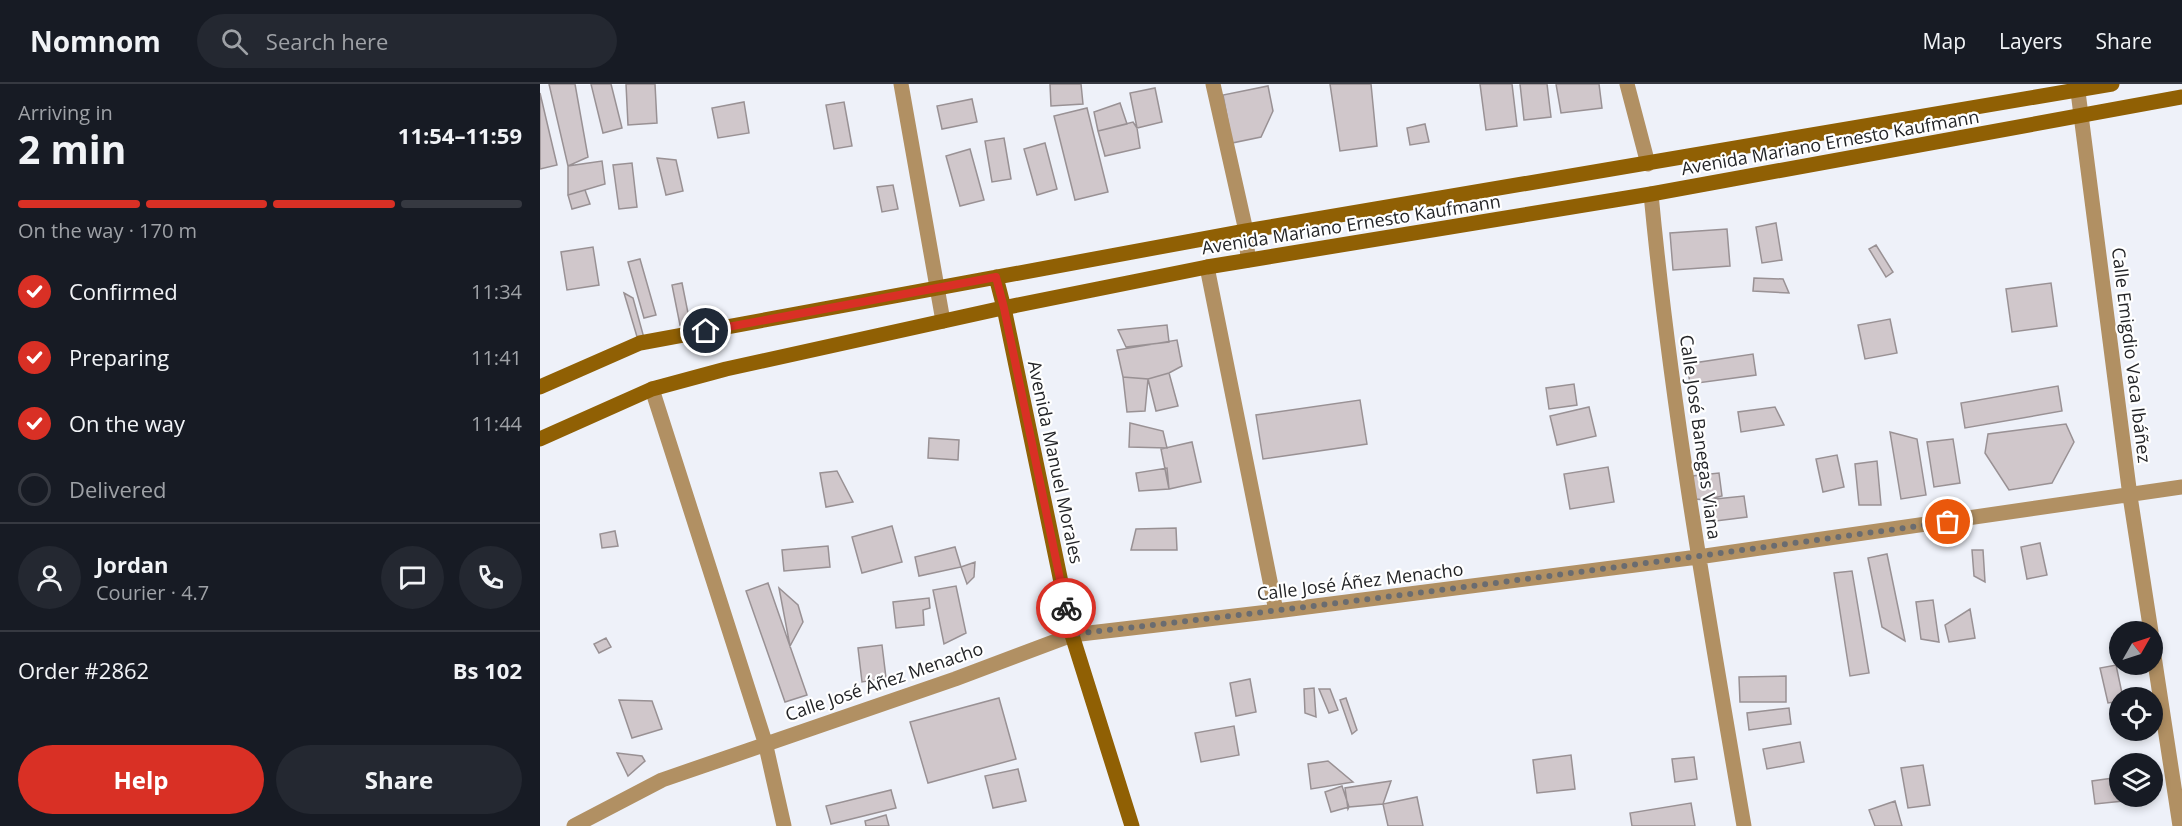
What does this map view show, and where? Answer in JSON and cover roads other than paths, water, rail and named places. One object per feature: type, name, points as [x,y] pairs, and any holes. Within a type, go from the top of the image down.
[{"type":"main road","name":"Avenida Mariano Ernesto Kaufmann","points":[[540,387],[640,343],[1246,231],[1648,164],[2078,87],[2112,84]]},
{"type":"main road","name":"Avenida Mariano Ernesto Kaufmann","points":[[540,439],[652,389],[726,369],[1004,308],[1207,267],[1651,194],[2182,97]]},
{"type":"main road","name":"Avenida Manuel Morales","points":[[996,277],[1072,634],[1132,826]]},
{"type":"street","points":[[901,84],[943,321]]},
{"type":"street","points":[[1213,84],[1246,231],[1248,260]]},
{"type":"street","points":[[1627,84],[1648,164]]},
{"type":"street","name":"Calle Emigdio Vaca Ibáñez","points":[[2078,87],[2130,496],[2149,621]]},
{"type":"street","name":"Calle José Banegas Viana","points":[[1651,194],[1658,273],[1698,557],[1744,826]]},
{"type":"street","points":[[1207,267],[1276,612]]},
{"type":"street","points":[[652,389],[765,742],[784,826]]},
{"type":"street","name":"Calle José Áñez Menacho","points":[[574,826],[662,780],[765,742],[955,679],[1072,634],[1276,612],[1698,557],[2182,487]]},
{"type":"street","points":[[2157,675],[2180,826]]}]
